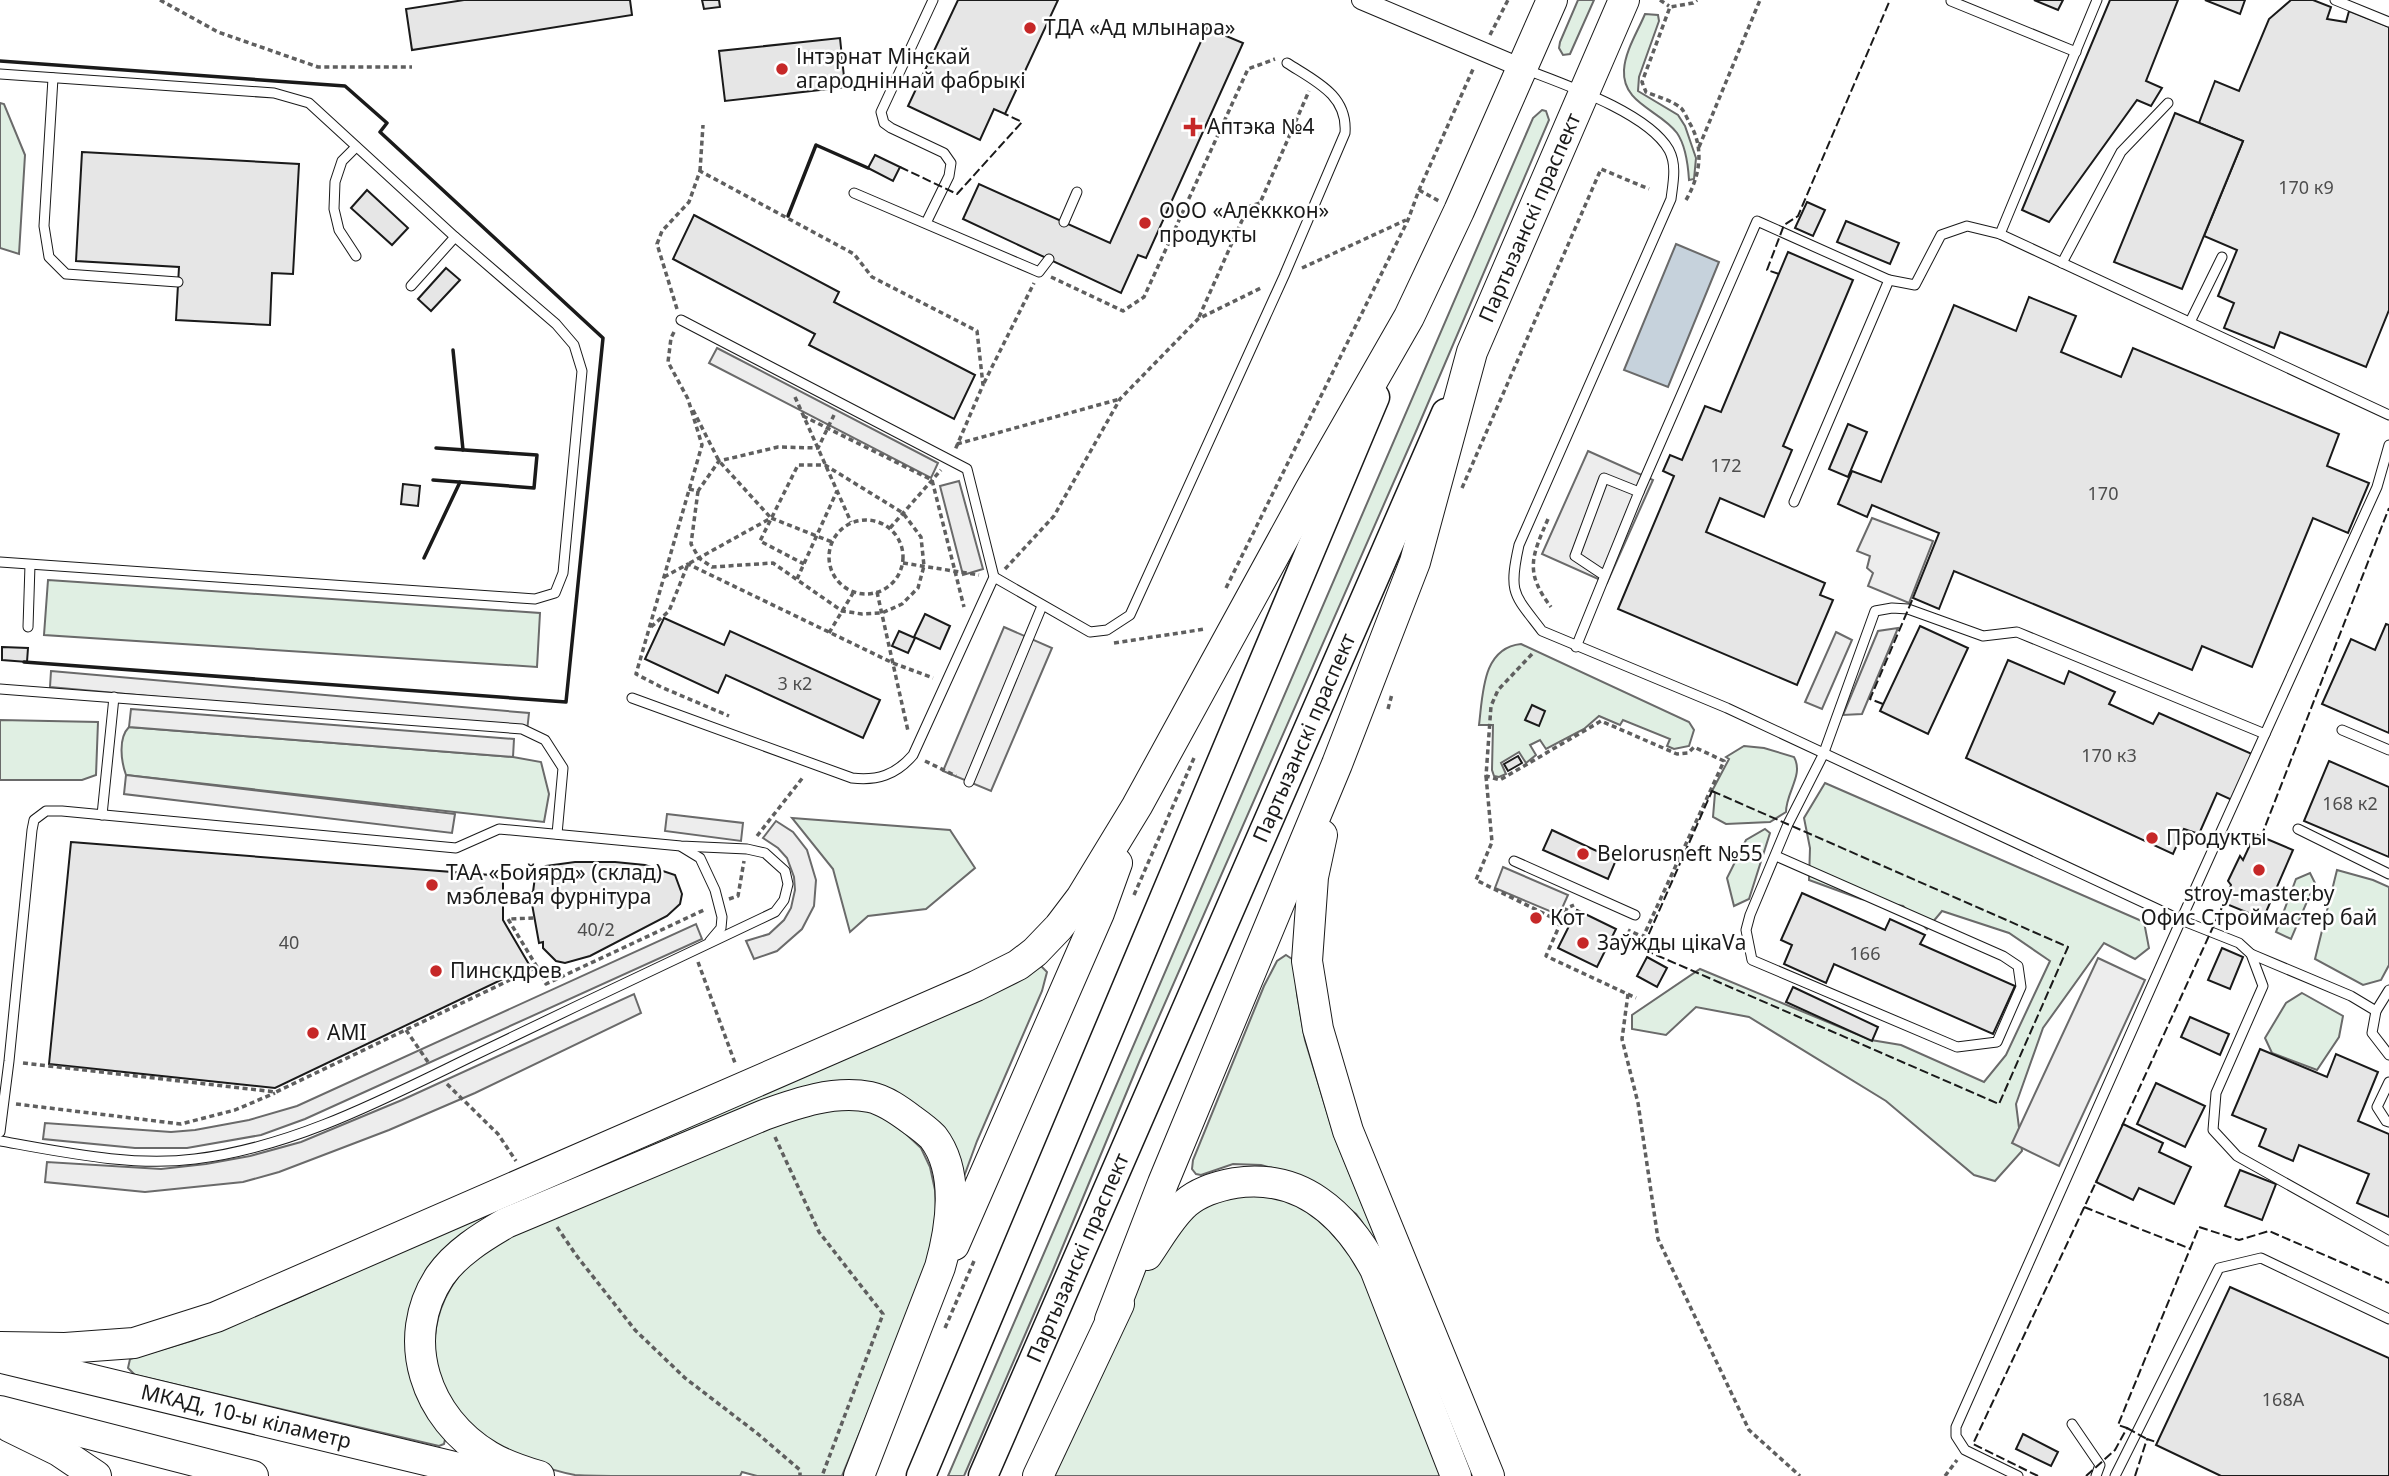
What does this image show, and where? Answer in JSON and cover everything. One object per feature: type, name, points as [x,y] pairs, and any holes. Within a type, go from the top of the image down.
[{"type":"highway","points":[[539,1476],[488,1456],[452,1426],[428,1388],[419,1345],[421,1321],[430,1294],[441,1275],[458,1256],[506,1223],[536,1194],[743,1086],[976,986],[1018,965],[1059,928],[1081,898],[1137,806],[1310,490],[1409,317],[1460,211],[1552,0]]},
{"type":"highway","name":"Партызанскі праспект","points":[[1472,352],[1624,0]]},
{"type":"highway","points":[[1110,1320],[1163,1184],[1337,764],[1415,562],[1472,352]]},
{"type":"highway","points":[[1337,764],[1313,877],[1308,921],[1307,961],[1318,1029],[1348,1131],[1489,1476]]},
{"type":"highway","points":[[898,1378],[1099,914],[1137,806]]},
{"type":"highway","points":[[0,1347],[65,1348],[134,1343],[216,1317],[536,1194],[793,1104],[836,1096],[871,1097],[898,1110],[931,1135],[944,1154],[950,1196],[946,1246],[940,1267],[859,1476]]},
{"type":"highway","points":[[1038,1476],[1110,1320],[1139,1266],[1173,1218],[1186,1203],[1203,1192],[1262,1180],[1312,1197],[1335,1216],[1364,1249],[1375,1269],[1456,1476]]},
{"type":"highway","name":"МКАД, 10-ы кіламетр","points":[[0,1358],[492,1476]]},
{"type":"highway","points":[[0,1411],[253,1476]]},
{"type":"highway","points":[[0,1422],[59,1451],[96,1476]]},
{"type":"main road","points":[[921,1476],[1409,317]]},
{"type":"main road","name":"Партызанскі праспект","points":[[983,1476],[1472,352]]},
{"type":"street","points":[[1361,0],[1522,68]]},
{"type":"lane","points":[[926,223],[949,176],[951,163],[944,153],[891,128],[884,122],[881,112],[933,0]]},
{"type":"lane","points":[[2000,234],[2097,0]]},
{"type":"lane","points":[[2335,0],[2389,22]]},
{"type":"lane","points":[[1951,1],[2076,52]]},
{"type":"lane","points":[[994,577],[1090,632],[1107,630],[1130,615],[1284,276],[1345,133],[1343,107],[1336,98],[1285,59]]},
{"type":"lane","points":[[1522,68],[1584,93],[1641,122],[1669,151],[1674,172],[1671,199],[1519,545],[1514,570],[1515,593],[1523,609],[1542,631],[1727,708],[2181,920],[2239,943],[2251,954],[2351,996],[2376,1011]]},
{"type":"lane","points":[[0,74],[274,93],[309,103],[455,237],[556,324],[574,345],[582,371],[563,573],[555,593],[535,599],[0,562]]},
{"type":"lane","points":[[53,78],[44,226],[49,257],[66,275],[178,282]]},
{"type":"lane","points":[[2062,262],[2121,152],[2168,103]]},
{"type":"lane","points":[[356,147],[342,161],[335,182],[334,209],[339,230],[356,256]]},
{"type":"lane","points":[[1064,222],[1077,192]]},
{"type":"lane","points":[[854,193],[1039,272],[1049,259]]},
{"type":"lane","points":[[1576,647],[1639,492],[1757,221],[1889,280],[1915,285],[1941,234],[1967,226],[2000,234],[2389,415]]},
{"type":"lane","points":[[411,286],[455,237]]},
{"type":"lane","points":[[2190,322],[2222,257]]},
{"type":"lane","points":[[1794,502],[1889,280]]},
{"type":"lane","points":[[632,698],[852,778],[872,780],[893,773],[913,755],[994,577],[967,469],[681,320]]},
{"type":"lane","points":[[2018,1476],[1965,1450],[1956,1436],[1959,1418],[2377,487],[2389,445]]},
{"type":"lane","points":[[1605,576],[1575,556],[1604,478],[1639,492]]},
{"type":"lane","points":[[28,626],[30,565]]},
{"type":"lane","points":[[969,782],[1042,606]]},
{"type":"lane","points":[[1776,856],[2003,956],[2018,966],[2021,986],[1997,1042],[1957,1047],[1752,960],[1746,930],[1748,923],[1788,824],[1823,755],[1875,611],[1908,609],[1983,636],[2017,632],[2265,734]]},
{"type":"lane","points":[[0,689],[522,729],[545,740],[563,768],[557,834]]},
{"type":"lane","points":[[102,815],[114,697]]},
{"type":"lane","points":[[2342,730],[2389,750]]},
{"type":"lane","points":[[0,1132],[34,820],[46,811],[456,848],[499,829],[681,846],[747,849],[765,853],[785,871],[788,884],[784,900],[775,912],[382,1099],[288,1138],[238,1152],[194,1159],[148,1160],[98,1157],[0,1141]]},
{"type":"lane","points":[[2298,829],[2389,874]]},
{"type":"lane","points":[[681,846],[700,858],[719,903],[721,928],[707,944]]},
{"type":"lane","points":[[1514,861],[1634,915]]},
{"type":"lane","points":[[2251,954],[2263,986],[2217,1093],[2213,1130],[2237,1156],[2389,1241]]},
{"type":"lane","points":[[2389,990],[2376,1011],[2372,1033],[2389,1055]]},
{"type":"lane","points":[[2389,1082],[2377,1107],[2389,1122]]},
{"type":"lane","points":[[2115,1476],[2219,1268],[2261,1258],[2389,1319]]},
{"type":"lane","points":[[2072,1424],[2100,1465],[2096,1476]]},
{"type":"path","points":[[160,0],[218,32],[318,67],[412,67]]},
{"type":"path","points":[[1224,592],[1408,220],[1481,52],[1508,0]]},
{"type":"path","points":[[1660,0],[1670,7],[1697,0]]},
{"type":"path","points":[[1699,147],[1760,0]]},
{"type":"path","points":[[1670,7],[1643,82],[1646,92],[1681,108],[1693,129],[1699,147],[1699,165],[1696,183],[1684,205]]},
{"type":"path","points":[[890,528],[950,460],[1039,272],[1123,311],[1144,297],[1248,69],[1285,59]]},
{"type":"path","points":[[1198,319],[1248,207],[1260,203],[1314,80]]},
{"type":"path","points":[[704,125],[700,171],[689,202],[662,231],[657,244],[681,320],[671,338],[668,362],[719,461],[771,518],[832,542]]},
{"type":"path","points":[[1458,500],[1517,358],[1601,169],[1649,189]]},
{"type":"path","points":[[700,171],[854,254],[872,276],[977,331],[984,385]]},
{"type":"path","points":[[903,563],[994,577],[1006,568],[1054,516],[1120,399],[1198,319],[1284,276],[1408,220]]},
{"type":"path","points":[[785,375],[851,522]]},
{"type":"path","points":[[688,399],[702,445],[636,674],[734,718]]},
{"type":"path","points":[[957,444],[1120,399]]},
{"type":"path","points":[[818,447],[840,403]]},
{"type":"path","points":[[803,416],[932,480],[966,614]]},
{"type":"path","points":[[804,564],[760,541],[797,465],[825,465],[903,513],[921,537],[924,566],[918,588],[902,604],[882,613],[862,614],[842,611],[772,563],[712,568],[699,558],[691,544],[698,492],[719,461],[778,447],[818,447]]},
{"type":"path","points":[[689,489],[698,492]]},
{"type":"path","points":[[797,579],[837,491]]},
{"type":"path","points":[[664,577],[771,518]]},
{"type":"path","points":[[1548,519],[1535,551],[1534,573],[1537,588],[1551,607]]},
{"type":"path","points":[[871,520],[890,528],[901,544],[903,563],[894,582],[877,592],[853,592],[843,586],[834,577],[829,554],[832,542],[843,527],[851,522],[871,520]]},
{"type":"path","points":[[649,628],[669,611],[688,564]]},
{"type":"path","points":[[688,564],[893,663],[935,678],[930,689]]},
{"type":"path","points":[[829,633],[853,592]]},
{"type":"path","points":[[877,592],[909,733]]},
{"type":"path","points":[[1128,642],[1206,629],[1214,634]]},
{"type":"path","points":[[1532,654],[1498,690],[1491,706],[1486,776],[1500,780],[1601,721],[1677,754],[1688,753],[1694,747],[1724,761],[1643,937],[1618,924]]},
{"type":"path","points":[[1388,709],[1396,683]]},
{"type":"path","points":[[914,722],[901,749],[969,782]]},
{"type":"path","points":[[535,918],[508,919],[546,984],[738,896],[747,849],[813,764]]},
{"type":"path","points":[[1561,922],[1546,956],[1636,998]]},
{"type":"path","points":[[694,950],[743,1086]]},
{"type":"path","points":[[3,1103],[181,1124],[235,1111],[537,967]]},
{"type":"path","points":[[1628,994],[1622,1039],[1638,1103],[1658,1239],[1749,1430],[1800,1476]]},
{"type":"path","points":[[406,1030],[436,1073],[498,1134],[576,1255],[635,1329],[685,1378],[758,1433],[800,1471],[800,1476]]},
{"type":"path","points":[[9,1061],[276,1092]]},
{"type":"path","points":[[764,1115],[819,1232],[883,1314],[822,1476]]},
{"type":"path","points":[[1945,1476],[1965,1450]]},
{"type":"green space","points":[[1578,0],[1594,0],[1570,54],[1563,55],[1559,48],[1560,42]]},
{"type":"green space","points":[[1645,14],[1658,15],[1659,21],[1639,77],[1638,91],[1678,115],[1685,126],[1696,158],[1694,179],[1689,180],[1684,149],[1677,133],[1635,99],[1625,82],[1627,56]]},
{"type":"green space","points":[[0,103],[4,104],[25,155],[19,254],[0,248]]},
{"type":"green space","points":[[1542,110],[1546,111],[1549,120],[1417,429],[1140,1060],[964,1476],[948,1476],[1533,118]]},
{"type":"green space","points":[[48,580],[540,613],[537,667],[44,635]]},
{"type":"green space","points":[[1521,644],[1689,722],[1694,730],[1689,746],[1674,749],[1667,746],[1670,739],[1623,720],[1620,725],[1599,716],[1584,729],[1546,749],[1540,740],[1530,745],[1536,755],[1526,763],[1519,752],[1501,763],[1506,774],[1494,776],[1493,725],[1479,725],[1484,687],[1492,663],[1499,654],[1508,647]]},
{"type":"green space","points":[[0,720],[98,722],[96,775],[82,780],[0,780]]},
{"type":"green space","points":[[129,727],[513,757],[541,762],[549,794],[544,822],[126,775],[122,743]]},
{"type":"green space","points":[[1744,746],[1764,748],[1794,757],[1797,764],[1786,812],[1770,822],[1726,824],[1713,817],[1715,793],[1712,791],[1729,759],[1726,757]]},
{"type":"green space","points":[[1825,783],[2144,922],[2149,948],[2135,959],[2104,943],[2043,1028],[2016,1104],[2022,1151],[1995,1181],[1974,1175],[1886,1101],[1749,1017],[1696,1007],[1666,1035],[1632,1029],[1632,1015],[1700,969],[1871,1040],[1901,1045],[1984,1082],[2006,1055],[2050,961],[2009,933],[1942,911],[1927,929],[1903,906],[1861,899],[1809,880],[1810,848],[1804,818]]},
{"type":"green space","points":[[792,818],[950,830],[975,868],[926,909],[868,916],[850,932],[833,869]]},
{"type":"green space","points":[[1765,829],[1770,833],[1749,899],[1734,906],[1727,878],[1746,840]]},
{"type":"green space","points":[[2337,870],[2389,887],[2389,965],[2381,980],[2363,985],[2315,959]]},
{"type":"green space","points":[[2310,873],[2315,883],[2291,939],[2276,932],[2296,879]]},
{"type":"green space","points":[[1286,955],[1295,961],[1297,994],[1305,1040],[1335,1138],[1474,1476],[1382,1261],[1356,1214],[1319,1186],[1291,1173],[1261,1165],[1233,1164],[1201,1175],[1192,1169],[1193,1160],[1264,986],[1277,961]]},
{"type":"green space","points":[[1041,966],[1047,972],[1042,991],[962,1182],[954,1177],[879,1087],[484,1224],[423,1284],[446,1435],[444,1444],[439,1446],[135,1375],[128,1368],[130,1359],[194,1340],[293,1300]]},
{"type":"green space","points":[[2302,993],[2343,1016],[2339,1037],[2317,1070],[2272,1053],[2265,1038],[2286,1003]]},
{"type":"green space","points":[[841,1105],[877,1112],[921,1148],[930,1167],[936,1211],[931,1251],[919,1288],[842,1476],[757,1476],[742,1472],[740,1476],[575,1475],[544,1467],[509,1453],[491,1443],[469,1425],[453,1405],[442,1382],[436,1358],[435,1334],[441,1310],[452,1286],[472,1261],[498,1242],[731,1138]]},
{"type":"green space","points":[[1255,1190],[1311,1209],[1360,1265],[1445,1476],[1052,1476],[1145,1267],[1207,1198]]},
{"type":"shaded area","points":[[1676,244],[1719,262],[1668,387],[1624,370]]},
{"type":"shaded area","points":[[717,348],[938,463],[931,478],[709,363]]},
{"type":"shaded area","points":[[1588,451],[1653,480],[1607,583],[1542,554]]},
{"type":"shaded area","points":[[959,481],[983,569],[963,575],[940,486]]},
{"type":"shaded area","points":[[1872,518],[1933,541],[1909,603],[1868,586],[1873,573],[1867,568],[1870,556],[1857,551]]},
{"type":"shaded area","points":[[1004,627],[1052,648],[991,791],[943,771]]},
{"type":"shaded area","points":[[1898,628],[1862,714],[1843,715],[1878,631]]},
{"type":"shaded area","points":[[1836,632],[1852,640],[1822,709],[1805,702]]},
{"type":"shaded area","points":[[51,671],[529,713],[527,731],[50,687]]},
{"type":"shaded area","points":[[131,709],[514,739],[513,757],[129,727]]},
{"type":"shaded area","points":[[126,775],[455,814],[452,833],[124,794]]},
{"type":"shaded area","points":[[667,814],[743,823],[741,841],[665,831]]},
{"type":"shaded area","points":[[776,821],[793,832],[807,850],[816,880],[814,906],[802,929],[777,951],[754,959],[746,941],[769,934],[784,920],[791,908],[795,890],[794,877],[787,858],[763,838]]},
{"type":"shaded area","points":[[1503,867],[1568,895],[1559,915],[1495,888]]},
{"type":"shaded area","points":[[696,924],[702,939],[305,1119],[261,1135],[187,1148],[135,1148],[43,1139],[45,1123],[171,1132],[249,1120],[297,1106]]},
{"type":"shaded area","points":[[2098,958],[2145,980],[2059,1166],[2012,1143]]},
{"type":"shaded area","points":[[634,994],[641,1013],[475,1093],[389,1130],[279,1172],[243,1182],[145,1192],[45,1182],[47,1162],[161,1169],[250,1156],[301,1142],[402,1100]]},
{"type":"building","points":[[464,0],[630,0],[632,15],[412,50],[406,9]]},
{"type":"building","points":[[702,0],[719,0],[720,7],[704,9]]},
{"type":"building","points":[[958,0],[1058,0],[1005,114],[994,109],[980,140],[908,106]]},
{"type":"building","points":[[2034,0],[2063,0],[2058,10]]},
{"type":"building","points":[[2110,0],[2178,0],[2146,81],[2162,88],[2151,106],[2137,100],[2049,222],[2022,210]]},
{"type":"building","points":[[2205,0],[2245,0],[2240,14]]},
{"type":"building","points":[[2291,0],[2313,0],[2331,7],[2327,19],[2346,22],[2349,11],[2389,27],[2389,310],[2366,367],[2280,332],[2274,348],[2224,328],[2234,303],[2218,296],[2237,250],[2204,236],[2243,141],[2199,123],[2215,81],[2239,91],[2269,19]]},
{"type":"building","points":[[1207,28],[1243,43],[1146,258],[1138,255],[1121,293],[963,219],[979,184],[1110,243]]},
{"type":"building","name":"Інтэрнат Мінскай агародніннай фабрыкі","points":[[840,38],[845,87],[725,101],[719,51]]},
{"type":"building","points":[[2175,113],[2243,141],[2182,289],[2114,262]]},
{"type":"building","points":[[82,152],[299,164],[293,274],[272,273],[270,325],[176,320],[179,267],[76,261]]},
{"type":"building","points":[[875,155],[900,167],[893,181],[868,168]]},
{"type":"building","points":[[367,190],[408,228],[392,245],[351,208]]},
{"type":"building","points":[[1807,202],[1825,210],[1813,236],[1795,228]]},
{"type":"building","points":[[694,215],[839,292],[834,302],[975,375],[954,419],[809,345],[815,334],[673,259]]},
{"type":"building","points":[[1846,221],[1899,243],[1890,264],[1837,242]]},
{"type":"building","points":[[1788,252],[1853,280],[1783,446],[1792,450],[1764,517],[1720,498],[1706,532],[1825,583],[1820,595],[1833,600],[1797,685],[1618,609],[1674,476],[1663,471],[1670,455],[1682,460],[1705,406],[1721,412]]},
{"type":"building","points":[[446,268],[460,280],[431,311],[418,299]]},
{"type":"building","points":[[2029,297],[2076,316],[2061,352],[2121,377],[2133,348],[2339,434],[2327,466],[2369,483],[2348,533],[2313,518],[2252,667],[2202,646],[2192,670],[1954,571],[1939,609],[1913,598],[1939,533],[1872,505],[1867,517],[1838,504],[1852,471],[1881,482],[1954,305],[2016,331]]},
{"type":"building","points":[[1848,424],[1867,432],[1848,477],[1829,469]]},
{"type":"building","points":[[403,484],[420,486],[418,506],[401,504]]},
{"type":"building","points":[[925,614],[950,626],[940,649],[914,637]]},
{"type":"building","points":[[664,618],[724,645],[730,631],[880,700],[863,738],[726,675],[718,693],[645,659]]},
{"type":"building","points":[[2386,624],[2389,625],[2389,733],[2322,704],[2351,639],[2375,650]]},
{"type":"building","points":[[1920,626],[1968,648],[1928,734],[1880,711]]},
{"type":"building","points":[[899,631],[915,638],[908,653],[892,646]]},
{"type":"building","points":[[2,647],[28,648],[27,662],[2,660]]},
{"type":"building","points":[[2008,660],[2064,684],[2069,671],[2115,692],[2109,704],[2153,724],[2159,713],[2252,754],[2232,800],[2217,793],[2199,834],[2184,829],[2173,854],[1966,758]]},
{"type":"building","points":[[1532,705],[1545,711],[1539,726],[1525,720]]},
{"type":"building","points":[[1518,756],[1522,763],[1508,771],[1504,764]]},
{"type":"building","points":[[2329,761],[2389,787],[2389,857],[2304,821]]},
{"type":"building","points":[[1552,830],[1616,860],[1608,879],[1543,850]]},
{"type":"building","name":"stroy-master.by Офис Строймастер бай","points":[[2255,834],[2293,850],[2263,919],[2224,903],[2231,885],[2228,881],[2240,856],[2243,860]]},
{"type":"building","points":[[71,842],[503,876],[503,920],[530,966],[275,1088],[49,1064]]},
{"type":"building","points":[[575,862],[645,865],[675,875],[682,894],[680,904],[667,916],[590,956],[565,963],[556,961],[543,948],[543,942],[539,943],[530,893],[533,892],[535,877],[540,870],[546,866]]},
{"type":"building","points":[[1802,893],[1885,930],[1890,919],[1925,935],[1920,944],[2015,986],[1993,1034],[1834,964],[1826,983],[1784,964],[1792,945],[1781,940]]},
{"type":"building","points":[[1577,910],[1616,929],[1597,967],[1558,948]]},
{"type":"building","points":[[2222,948],[2243,957],[2230,989],[2208,980]]},
{"type":"building","points":[[1647,957],[1667,968],[1657,987],[1637,976]]},
{"type":"building","points":[[1793,987],[1878,1027],[1872,1041],[1786,1002]]},
{"type":"building","points":[[2190,1017],[2229,1034],[2220,1055],[2181,1037]]},
{"type":"building","points":[[2260,1049],[2327,1077],[2336,1054],[2378,1072],[2358,1121],[2389,1134],[2389,1217],[2357,1203],[2369,1174],[2299,1145],[2293,1161],[2259,1146],[2266,1129],[2232,1115]]},
{"type":"building","points":[[2156,1083],[2205,1106],[2185,1147],[2137,1124]]},
{"type":"building","points":[[2123,1124],[2163,1143],[2159,1152],[2191,1167],[2174,1204],[2139,1188],[2133,1200],[2096,1182]]},
{"type":"building","points":[[2240,1170],[2276,1184],[2262,1220],[2225,1206]]},
{"type":"building","points":[[2230,1287],[2389,1358],[2389,1476],[2221,1476],[2156,1445]]},
{"type":"building","points":[[2023,1434],[2058,1452],[2051,1466],[2016,1449]]},
{"type":"fence","points":[[1779,274],[1767,270],[1784,225],[1798,216],[1890,0]]},
{"type":"fence","points":[[900,167],[957,194],[1022,122],[1005,114]]},
{"type":"fence","points":[[2261,837],[2389,508]]},
{"type":"fence","points":[[1883,704],[1870,699],[1913,598]]},
{"type":"fence","points":[[1712,791],[2068,947],[1999,1104],[1647,951],[1644,945],[1712,791]]},
{"type":"fence","points":[[2122,1126],[2224,903]]},
{"type":"fence","points":[[2038,1476],[1973,1444],[2097,1180]]},
{"type":"fence","points":[[2084,1207],[2191,1249]]},
{"type":"fence","points":[[2086,1476],[2115,1450],[2127,1428],[2118,1425],[2199,1227],[2239,1240],[2269,1231],[2389,1283]]},
{"type":"fence","points":[[2127,1428],[2147,1439]]},
{"type":"fence","points":[[2135,1476],[2147,1439],[2156,1442]]},
{"type":"wall","points":[[0,61],[345,86],[387,123],[380,132],[603,338],[566,702],[24,662]]},
{"type":"wall","points":[[788,216],[816,145],[868,168]]},
{"type":"wall","points":[[453,350],[463,450]]},
{"type":"wall","points":[[433,480],[534,488],[537,455],[436,448]]},
{"type":"wall","points":[[424,558],[460,482]]},
{"type":"place","name":"ТДА «Ад млынара»","points":[[1030,28]]},
{"type":"place","name":"Інтэрнат Мінскай агародніннай фабрыкі","points":[[782,69]]},
{"type":"place","name":"Аптэка №4","points":[[1193,127]]},
{"type":"place","name":"ООО «Алекккон» продукты","points":[[1145,223]]},
{"type":"place","name":"Продукты","points":[[2152,838]]},
{"type":"place","name":"Belorusneft №55","points":[[1583,854]]},
{"type":"place","name":"stroy-master.by Офис Строймастер бай","points":[[2259,870]]},
{"type":"place","name":"ТАА «Бойярд» (склад) мэблевая фурнітура","points":[[432,885]]},
{"type":"place","name":"Кот","points":[[1536,918]]},
{"type":"place","name":"Заўжды цікаVа","points":[[1583,943]]},
{"type":"place","name":"Пинскдрев","points":[[436,971]]},
{"type":"place","name":"AMI","points":[[313,1033]]}]
